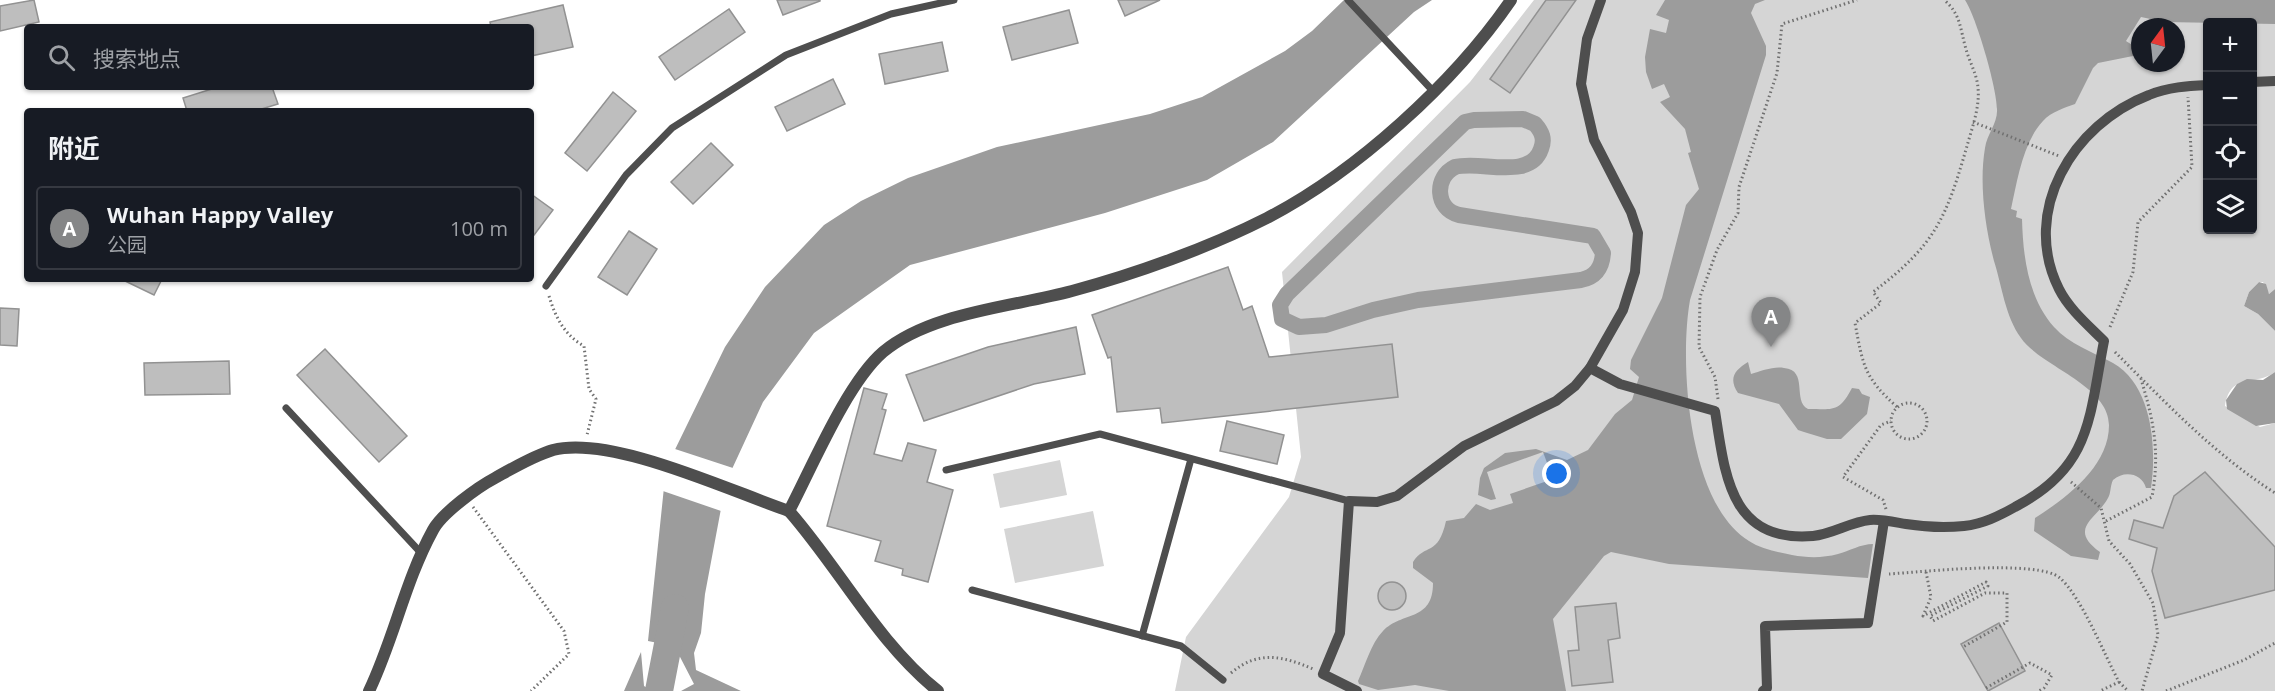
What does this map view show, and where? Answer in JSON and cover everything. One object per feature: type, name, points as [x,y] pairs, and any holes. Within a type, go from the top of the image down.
[{"type":"street","points":[[789,511],[855,386],[873,361],[899,340],[936,324],[1103,282],[1224,238],[1269,217],[1329,180],[1413,112],[1482,37],[1511,0]]},
{"type":"street","points":[[1357,691],[1323,674],[1340,633],[1348,501],[1377,502],[1397,496],[1464,446],[1556,401],[1575,386],[1590,368],[1623,310],[1635,272],[1639,243],[1631,212],[1594,140],[1582,92],[1583,57],[1592,20],[1601,0]]},
{"type":"street","points":[[2257,82],[2275,81]]},
{"type":"street","points":[[1590,368],[1609,380],[1628,387],[1715,411],[1726,478],[1731,493],[1746,513],[1758,523],[1788,534],[1812,536],[1869,520],[1939,527],[1965,526],[1988,521],[2043,490],[2062,473],[2082,445],[2091,413],[2104,341],[2060,291],[2046,248],[2045,227],[2048,207],[2069,160],[2081,142],[2105,120],[2148,95],[2187,86],[2203,85]]},
{"type":"street","points":[[369,691],[390,644],[434,527],[483,484],[526,461],[554,450],[585,449],[605,450],[636,459],[789,511],[876,625],[920,675],[938,691]]},
{"type":"street","points":[[1763,691],[1767,688],[1766,626],[1868,623],[1884,521]]},
{"type":"lane","points":[[546,286],[626,175],[672,128],[786,55],[891,14],[954,0]]},
{"type":"lane","points":[[1348,0],[1433,91]]},
{"type":"lane","points":[[286,408],[422,554]]},
{"type":"lane","points":[[946,470],[1100,435],[1348,501]]},
{"type":"lane","points":[[1142,636],[1191,459]]},
{"type":"lane","points":[[972,590],[1181,646],[1223,680]]},
{"type":"path","points":[[1715,411],[1718,387],[1698,347],[1700,297],[1717,250],[1738,213],[1739,187],[1777,73],[1782,24],[1857,0]]},
{"type":"path","points":[[1898,407],[1870,379],[1862,360],[1856,323],[1881,303],[1873,292],[1913,259],[1937,229],[1955,190],[1973,122],[1978,93],[1958,15],[1944,0]]},
{"type":"path","points":[[2187,86],[2192,167],[2138,222],[2133,272],[2104,341],[2191,429],[2244,473],[2275,493]]},
{"type":"path","points":[[1973,122],[2069,160]]},
{"type":"path","points":[[546,286],[554,313],[568,337],[584,345],[589,389],[596,399],[585,449]]},
{"type":"path","points":[[2106,521],[2152,497],[2156,476],[2155,426],[2140,377]]},
{"type":"path","points":[[1906,403],[1920,406],[1927,418],[1927,425],[1919,436],[1905,438],[1894,430],[1892,421],[1898,407],[1906,403]]},
{"type":"path","points":[[1884,521],[1886,508],[1883,500],[1843,477],[1881,425],[1892,421]]},
{"type":"path","points":[[2069,481],[2101,508],[2109,541],[2130,564],[2153,603],[2158,635],[2142,691]]},
{"type":"path","points":[[466,498],[564,631],[568,654],[531,691]]},
{"type":"path","points":[[1876,575],[1994,569],[2036,569],[2053,573],[2064,582],[2078,602],[2119,682],[2128,691]]},
{"type":"path","points":[[1926,572],[1931,597],[1923,616],[1986,582],[1988,586],[1930,616],[1933,621],[1985,593],[2007,593],[2007,622],[1963,647]]},
{"type":"path","points":[[2166,691],[2244,660],[2275,643]]},
{"type":"path","points":[[1223,680],[1242,664],[1264,656],[1287,658],[1323,674]]},
{"type":"path","points":[[1986,688],[2030,663],[2052,675],[2044,688],[2039,691]]},
{"type":"path","points":[[2100,691],[2119,682]]},
{"type":"shaded area","points":[[1344,0],[1432,0],[1414,12],[1273,142],[1207,180],[1105,213],[910,265],[814,333],[763,402],[726,482],[705,594],[701,633],[694,653],[696,670],[741,691],[681,691],[694,684],[679,655],[678,647],[648,641],[666,468],[725,347],[765,287],[824,225],[861,201],[908,178],[997,147],[1150,114],[1202,97],[1285,51],[1312,31]]},
{"type":"shaded area","points":[[1534,0],[2275,0],[2275,289],[2269,294],[2263,282],[2259,282],[2249,292],[2244,306],[2258,314],[2275,331],[2275,372],[2260,379],[2238,384],[2228,395],[2225,406],[2260,427],[2275,423],[2275,691],[1175,691],[1186,637],[1289,497],[1301,457],[1282,272],[1470,82]]},
{"type":"shaded area","points":[[1665,0],[1765,0],[1755,4],[1751,13],[1766,46],[1766,55],[1690,300],[1687,327],[1688,394],[1693,430],[1701,465],[1712,497],[1728,523],[1749,541],[1770,550],[1792,555],[1821,557],[1873,544],[1868,578],[1669,564],[1611,552],[1604,556],[1553,619],[1566,691],[1449,691],[1415,685],[1378,690],[1359,684],[1358,681],[1372,648],[1383,631],[1422,610],[1428,604],[1432,595],[1433,583],[1413,568],[1413,562],[1435,545],[1443,532],[1446,521],[1464,518],[1476,504],[1490,510],[1513,503],[1510,494],[1553,479],[1543,452],[1487,472],[1496,499],[1491,500],[1478,495],[1484,468],[1505,453],[1536,449],[1567,460],[1588,450],[1615,414],[1632,400],[1639,377],[1630,369],[1631,360],[1662,298],[1686,205],[1699,189],[1688,153],[1691,152],[1685,129],[1660,102],[1670,97],[1664,84],[1652,89],[1646,72],[1645,57],[1650,29],[1666,33],[1669,20],[1656,15]]},
{"type":"shaded area","points":[[1965,0],[2275,0],[2275,24],[2257,24],[2257,18],[2203,18],[2203,23],[2185,22],[2185,18],[2131,18],[2131,33],[2126,41],[2131,44],[2131,56],[2098,63],[2093,68],[2075,104],[2050,115],[2036,130],[2022,163],[2011,209],[2017,211],[2016,217],[2022,219],[2026,262],[2038,303],[2045,316],[2060,333],[2074,343],[2113,363],[2126,373],[2144,401],[2149,418],[2153,454],[2151,488],[2146,488],[2137,476],[2127,474],[2113,480],[2108,498],[2085,530],[2090,544],[2100,552],[2098,560],[2071,556],[2034,531],[2035,518],[2072,491],[2094,468],[2107,440],[2109,425],[2106,411],[2098,398],[2030,348],[2021,338],[2008,311],[1991,248],[1983,190],[1985,148],[1996,119],[1996,99],[1990,70],[1970,8]]},
{"type":"shaded area","points":[[2259,282],[2266,284],[2269,294],[2275,289],[2275,331],[2258,314],[2244,306],[2249,292]]},
{"type":"shaded area","points":[[1748,362],[1751,374],[1776,368],[1792,370],[1798,380],[1803,405],[1808,409],[1834,408],[1843,402],[1852,388],[1859,389],[1862,394],[1870,397],[1867,414],[1841,439],[1827,439],[1798,430],[1779,404],[1738,393],[1733,379],[1734,375]]},
{"type":"shaded area","points":[[2275,372],[2275,423],[2256,426],[2227,409],[2226,400],[2237,384],[2247,379],[2263,380]]},
{"type":"shaded area","points":[[1060,460],[1067,495],[1000,508],[993,474]]},
{"type":"shaded area","points":[[1093,511],[1104,566],[1015,583],[1004,529]]},
{"type":"shaded area","points":[[641,652],[644,686],[652,691],[624,691]]},
{"type":"pier","points":[[672,448],[736,469],[729,483],[724,512],[660,490],[663,467]]},
{"type":"building","points":[[34,0],[39,22],[0,31],[0,6]]},
{"type":"building","points":[[777,0],[820,0],[820,1],[783,15]]},
{"type":"building","points":[[1118,0],[1160,0],[1125,16]]},
{"type":"building","points":[[1546,0],[1576,0],[1510,93],[1490,79]]},
{"type":"building","points":[[563,5],[573,47],[534,55],[534,24],[490,24],[490,22]]},
{"type":"building","points":[[729,9],[745,32],[675,80],[659,57]]},
{"type":"building","points":[[1069,10],[1078,43],[1012,60],[1003,27]]},
{"type":"building","points":[[942,42],[948,71],[885,84],[879,54]]},
{"type":"building","points":[[833,79],[845,104],[787,131],[775,107]]},
{"type":"building","points":[[208,90],[273,90],[278,104],[265,108],[186,108],[183,98]]},
{"type":"building","points":[[613,92],[636,111],[587,171],[565,153]]},
{"type":"building","points":[[711,143],[733,165],[693,204],[671,182]]},
{"type":"building","points":[[534,196],[553,210],[534,235]]},
{"type":"building","points":[[629,231],[657,249],[627,295],[598,277]]},
{"type":"building","points":[[1228,267],[1243,310],[1252,306],[1269,357],[1392,344],[1398,397],[1162,423],[1160,408],[1117,412],[1111,357],[1108,358],[1092,315]]},
{"type":"building","points":[[127,282],[160,282],[154,295]]},
{"type":"building","points":[[0,308],[19,309],[17,346],[0,345]]},
{"type":"building","points":[[1076,327],[1085,374],[1034,384],[924,421],[906,375],[988,347]]},
{"type":"building","points":[[325,349],[407,436],[379,462],[297,375]]},
{"type":"building","points":[[229,361],[230,394],[145,395],[144,363]]},
{"type":"building","points":[[864,388],[887,394],[882,409],[886,410],[874,454],[902,461],[908,443],[936,450],[927,482],[953,490],[928,582],[902,575],[903,569],[875,561],[881,541],[827,526]]},
{"type":"building","points":[[1227,421],[1284,435],[1277,464],[1220,451]]},
{"type":"building","points":[[2205,472],[2275,547],[2275,590],[2165,618],[2152,571],[2157,548],[2129,539],[2134,520],[2163,528],[2174,496]]},
{"type":"building","points":[[1392,582],[1402,586],[1406,596],[1402,606],[1392,610],[1382,606],[1378,596],[1382,586]]},
{"type":"building","points":[[1616,603],[1620,638],[1608,640],[1613,682],[1572,686],[1568,651],[1579,650],[1575,607]]},
{"type":"building","points":[[1999,623],[2025,671],[1988,691],[1961,644]]},
{"type":"waterway","points":[[1523,119],[1535,124],[1542,136],[1541,149],[1535,159],[1516,167],[1455,167],[1443,178],[1440,192],[1442,200],[1451,212],[1459,215],[1593,236],[1603,253],[1600,267],[1594,274],[1581,280],[1418,300],[1373,310],[1326,325],[1299,327],[1282,319],[1280,305],[1287,294],[1465,122],[1523,119]]},
{"type":"waterway","points":[[659,691],[675,608]]},
{"type":"place","name":"Wuhan Happy Valley","points":[[1771,347]]}]
